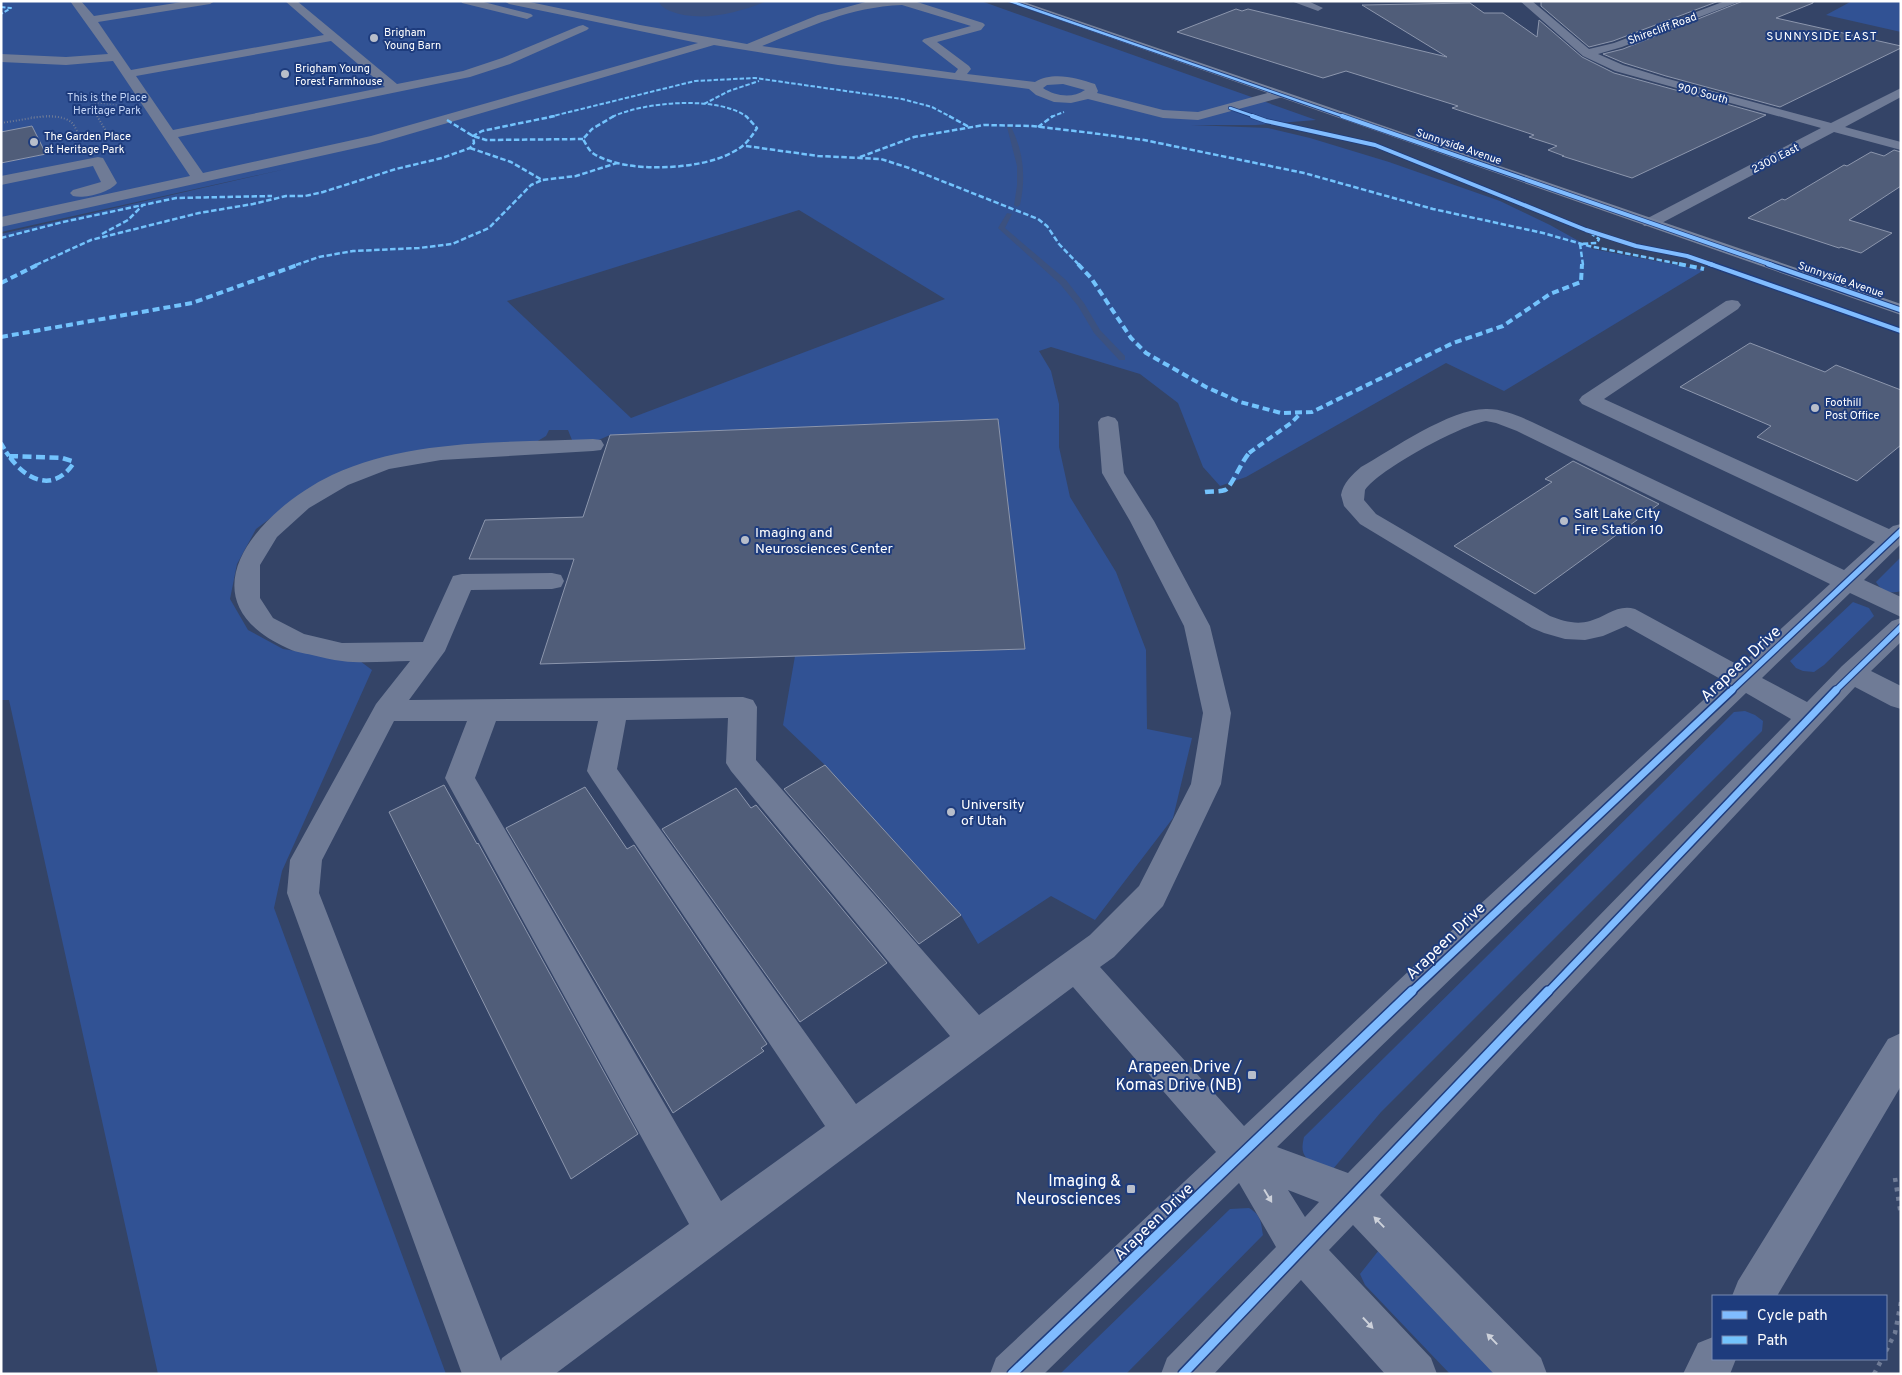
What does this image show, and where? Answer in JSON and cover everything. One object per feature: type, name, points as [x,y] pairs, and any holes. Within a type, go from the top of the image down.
[{"type":"main road","name":"Sunnyside Avenue","points":[[1010,1],[1901,310]]},
{"type":"street","points":[[75,1],[91,20],[199,178]]},
{"type":"street","points":[[91,20],[210,1]]},
{"type":"street","points":[[290,1],[394,88]]},
{"type":"street","points":[[170,134],[466,74],[587,30],[466,1]]},
{"type":"street","points":[[508,1],[585,19],[747,48],[958,78],[1037,86],[1053,80],[1073,80],[1090,87],[1092,91],[1088,95]]},
{"type":"street","points":[[1296,1],[1318,8]]},
{"type":"street","name":"900 South","points":[[1525,1],[1587,52],[1619,68],[1901,146]]},
{"type":"street","name":"Shirecliff Road","points":[[1587,52],[1618,45],[1736,1]]},
{"type":"street","points":[[747,48],[809,20],[861,3],[903,2],[979,25],[977,28],[928,41],[965,69],[958,78]]},
{"type":"street","points":[[128,74],[333,37]]},
{"type":"street","points":[[1,222],[374,140],[713,42]]},
{"type":"street","points":[[648,50],[665,56]]},
{"type":"street","points":[[1,58],[66,61],[116,57]]},
{"type":"street","points":[[1037,86],[1035,88],[1039,93],[1052,98],[1068,99],[1088,95],[1163,114],[1198,116],[1278,94]]},
{"type":"street","name":"2300 East","points":[[1650,223],[1901,92]]},
{"type":"street","points":[[1,181],[98,161],[108,182],[103,186],[88,191],[1,212]]},
{"type":"street","points":[[1732,305],[1589,400],[1896,536]]},
{"type":"street","points":[[1811,717],[1626,615],[1600,629],[1584,632],[1556,629],[1541,622],[1368,519],[1353,502],[1350,494],[1357,482],[1369,472],[1456,423],[1475,416],[1497,417],[1530,429],[1901,608]]},
{"type":"street","points":[[518,1374],[1102,946],[1151,896],[1206,784],[1217,714],[1197,626],[1142,521],[1113,473],[1108,422]]},
{"type":"street","points":[[432,651],[342,652],[297,642],[264,624],[247,599],[248,565],[268,532],[301,503],[340,480],[384,463],[441,453],[593,446]]},
{"type":"street","name":"Arapeen Drive","points":[[1012,1374],[1476,930],[1896,536]]},
{"type":"street","points":[[484,1374],[302,893],[306,860],[386,711],[432,651],[462,582],[552,581]]},
{"type":"street","points":[[1183,1374],[1852,673],[1901,627]]},
{"type":"street","points":[[1852,673],[1901,699]]},
{"type":"street","points":[[386,711],[485,712],[743,707],[741,763],[976,1039]]},
{"type":"street","points":[[614,710],[602,770],[851,1130]]},
{"type":"street","points":[[485,712],[460,778],[715,1230]]},
{"type":"street","points":[[1076,965],[1244,1154],[1301,1250],[1415,1374]]},
{"type":"street","points":[[1754,1295],[1901,1052]]},
{"type":"street","points":[[1244,1154],[1352,1195],[1525,1374]]},
{"type":"street","points":[[1705,1374],[1713,1360]]},
{"type":"path","points":[[110,144],[113,141],[91,105],[98,103],[119,106]]},
{"type":"path","points":[[1,123],[40,116],[58,118],[71,122],[78,135],[84,140]]},
{"type":"path","points":[[69,137],[78,135]]},
{"type":"path","points":[[1895,1178],[1901,1215]]},
{"type":"path","points":[[1887,1349],[1895,1333],[1901,1302]]},
{"type":"path","points":[[1874,1374],[1881,1360]]},
{"type":"green space","name":"This is the Place Heritage Park","points":[[1,1],[981,1],[1316,120],[1256,125],[1191,125],[1268,128],[1310,138],[1389,162],[1500,201],[1550,225],[1593,249],[1704,270],[1504,391],[1446,363],[1246,477],[1220,486],[1203,467],[1178,403],[1140,374],[1051,347],[1039,351],[1051,371],[1059,404],[1059,447],[1070,497],[1116,572],[1146,650],[1147,729],[1192,738],[1173,818],[1095,920],[1051,896],[978,944],[961,915],[825,765],[783,725],[795,656],[1025,649],[998,419],[610,435],[594,442],[572,440],[568,430],[549,430],[546,436],[531,445],[439,451],[292,502],[256,529],[237,564],[230,599],[248,630],[283,649],[360,661],[372,670],[282,871],[274,908],[446,1374],[158,1374],[9,700],[1,700],[1,234],[290,168],[1,232]],"holes":[[[799,210],[945,299],[631,418],[507,301]]]},
{"type":"green space","points":[[1852,1],[1901,1],[1901,32],[1826,15]]},
{"type":"green space","points":[[1901,557],[1901,591],[1890,592],[1884,590],[1876,582]]},
{"type":"green space","points":[[1853,602],[1869,608],[1874,616],[1824,665],[1814,672],[1796,668],[1790,661]]},
{"type":"green space","points":[[1745,711],[1763,721],[1762,731],[1381,1112],[1333,1169],[1316,1168],[1304,1154],[1302,1147],[1304,1137],[1734,712]]},
{"type":"green space","points":[[1249,1208],[1258,1216],[1263,1235],[1126,1374],[1060,1374],[1230,1209]]},
{"type":"green space","points":[[1379,1250],[1502,1374],[1450,1374],[1365,1285],[1360,1274]]},
{"type":"shaded area","points":[[659,1],[767,1],[731,13],[694,16],[670,11],[663,7]]},
{"type":"building","points":[[1541,1],[1719,1],[1613,41],[1589,47],[1541,6]]},
{"type":"building","points":[[1743,1],[1813,1],[1813,3],[1776,18],[1901,46],[1901,48],[1780,107],[1666,76],[1624,63],[1603,54],[1623,49]]},
{"type":"building","points":[[1470,3],[1484,13],[1503,13],[1537,37],[1539,20],[1582,57],[1614,73],[1766,115],[1632,178],[1562,156],[1564,156],[1548,150],[1557,146],[1529,137],[1534,135],[1452,108],[1458,106],[1346,71],[1323,78],[1177,32],[1236,9],[1242,11],[1248,9],[1447,57],[1362,5]]},
{"type":"building","points":[[32,126],[46,154],[1,163],[1,132]]},
{"type":"building","points":[[1894,150],[1901,152],[1901,186],[1849,220],[1892,233],[1861,253],[1839,248],[1748,218],[1782,199],[1785,200],[1844,165],[1847,166],[1871,152],[1884,156]]},
{"type":"building","name":"Foothill Post Office","points":[[1750,343],[1825,372],[1836,365],[1901,390],[1901,445],[1857,481],[1757,437],[1771,426],[1680,387]]},
{"type":"building","name":"Imaging and Neurosciences Center","points":[[998,419],[1025,649],[540,664],[574,559],[469,559],[485,520],[583,517],[610,435]]},
{"type":"building","name":"Salt Lake City Fire Station 10","points":[[1573,461],[1659,504],[1535,594],[1454,546],[1552,482],[1545,479]]},
{"type":"building","points":[[825,765],[961,915],[919,944],[784,789]]},
{"type":"building","points":[[444,785],[478,843],[638,1134],[571,1179],[389,812]]},
{"type":"building","points":[[585,787],[627,849],[634,845],[767,1044],[761,1048],[764,1051],[673,1113],[506,828]]},
{"type":"building","points":[[736,788],[751,808],[756,805],[887,963],[800,1022],[662,829]]},
{"type":"waterway","points":[[1009,128],[1019,156],[1021,175],[1017,205]]},
{"type":"waterway","points":[[1009,214],[1001,228],[1063,282],[1081,305],[1097,331],[1122,358]]},
{"type":"marked path","points":[[1,7],[11,8],[1,14]]},
{"type":"marked path","points":[[1,283],[64,251],[91,240],[199,213],[253,204],[286,196],[305,196],[323,192],[396,169],[442,158],[470,148],[474,143],[473,136],[482,131],[575,112],[695,81],[755,78],[902,99],[932,107],[969,127]]},
{"type":"marked path","points":[[704,104],[729,91],[759,81]]},
{"type":"marked path","points":[[680,104],[712,105],[733,110],[743,114],[757,128],[748,142],[732,153],[709,161],[657,167],[610,161],[594,154],[583,139],[592,129],[627,111],[680,104]]},
{"type":"marked path","points":[[1038,127],[1054,115],[1064,112]]},
{"type":"marked path","points":[[447,120],[473,136],[486,140],[583,139]]},
{"type":"marked path","points":[[860,157],[914,137],[984,125],[1032,126],[1092,133],[1144,140],[1304,173],[1433,209],[1543,233],[1589,246],[1704,269]]},
{"type":"marked path","points":[[746,146],[818,156],[881,159],[909,168],[1038,219],[1047,226],[1059,244],[1091,278],[1131,338],[1146,353],[1206,387],[1240,402],[1281,413],[1312,412],[1453,343],[1503,326],[1550,294],[1581,282],[1583,268],[1580,244],[1597,243],[1599,239],[1592,234]]},
{"type":"marked path","points":[[470,148],[511,162],[542,180],[576,176],[617,163]]},
{"type":"marked path","points":[[1,337],[192,303],[319,257],[353,251],[419,248],[452,244],[489,228],[531,185],[542,180]]},
{"type":"marked path","points":[[102,234],[128,220],[143,205],[176,198],[272,196]]},
{"type":"marked path","points":[[1,238],[63,222],[143,205]]},
{"type":"marked path","points":[[1205,492],[1226,490],[1232,485],[1237,470],[1251,450],[1281,431],[1301,413]]},
{"type":"marked path","points":[[1,443],[5,450],[10,458],[21,471],[34,479],[42,481],[58,478],[73,464],[72,461],[62,458],[8,456]]},
{"type":"cycle path","points":[[1010,1],[1901,310]]},
{"type":"cycle path","points":[[1230,108],[1266,121],[1375,145],[1586,230],[1636,246],[1687,256],[1901,331]]},
{"type":"cycle path","points":[[1012,1374],[1476,930],[1901,531]]},
{"type":"cycle path","points":[[1183,1374],[1852,673],[1901,627]]},
{"type":"place","name":"Brigham Young Barn","points":[[374,38]]},
{"type":"place","name":"Brigham Young Forest Farmhouse","points":[[285,74]]},
{"type":"place","name":"The Garden Place at Heritage Park","points":[[34,142]]},
{"type":"place","name":"Foothill Post Office","points":[[1815,408]]},
{"type":"place","name":"Salt Lake City Fire Station 10","points":[[1564,521]]},
{"type":"place","name":"Imaging and Neurosciences Center","points":[[745,540]]},
{"type":"place","name":"University of Utah","points":[[951,812]]},
{"type":"place","name":"Arapeen Drive / Komas Drive (NB)","points":[[1252,1075]]},
{"type":"place","name":"Imaging & Neurosciences","points":[[1131,1189]]},
{"type":"district","name":"SUNNYSIDE EAST","points":[[1822,36]]}]
